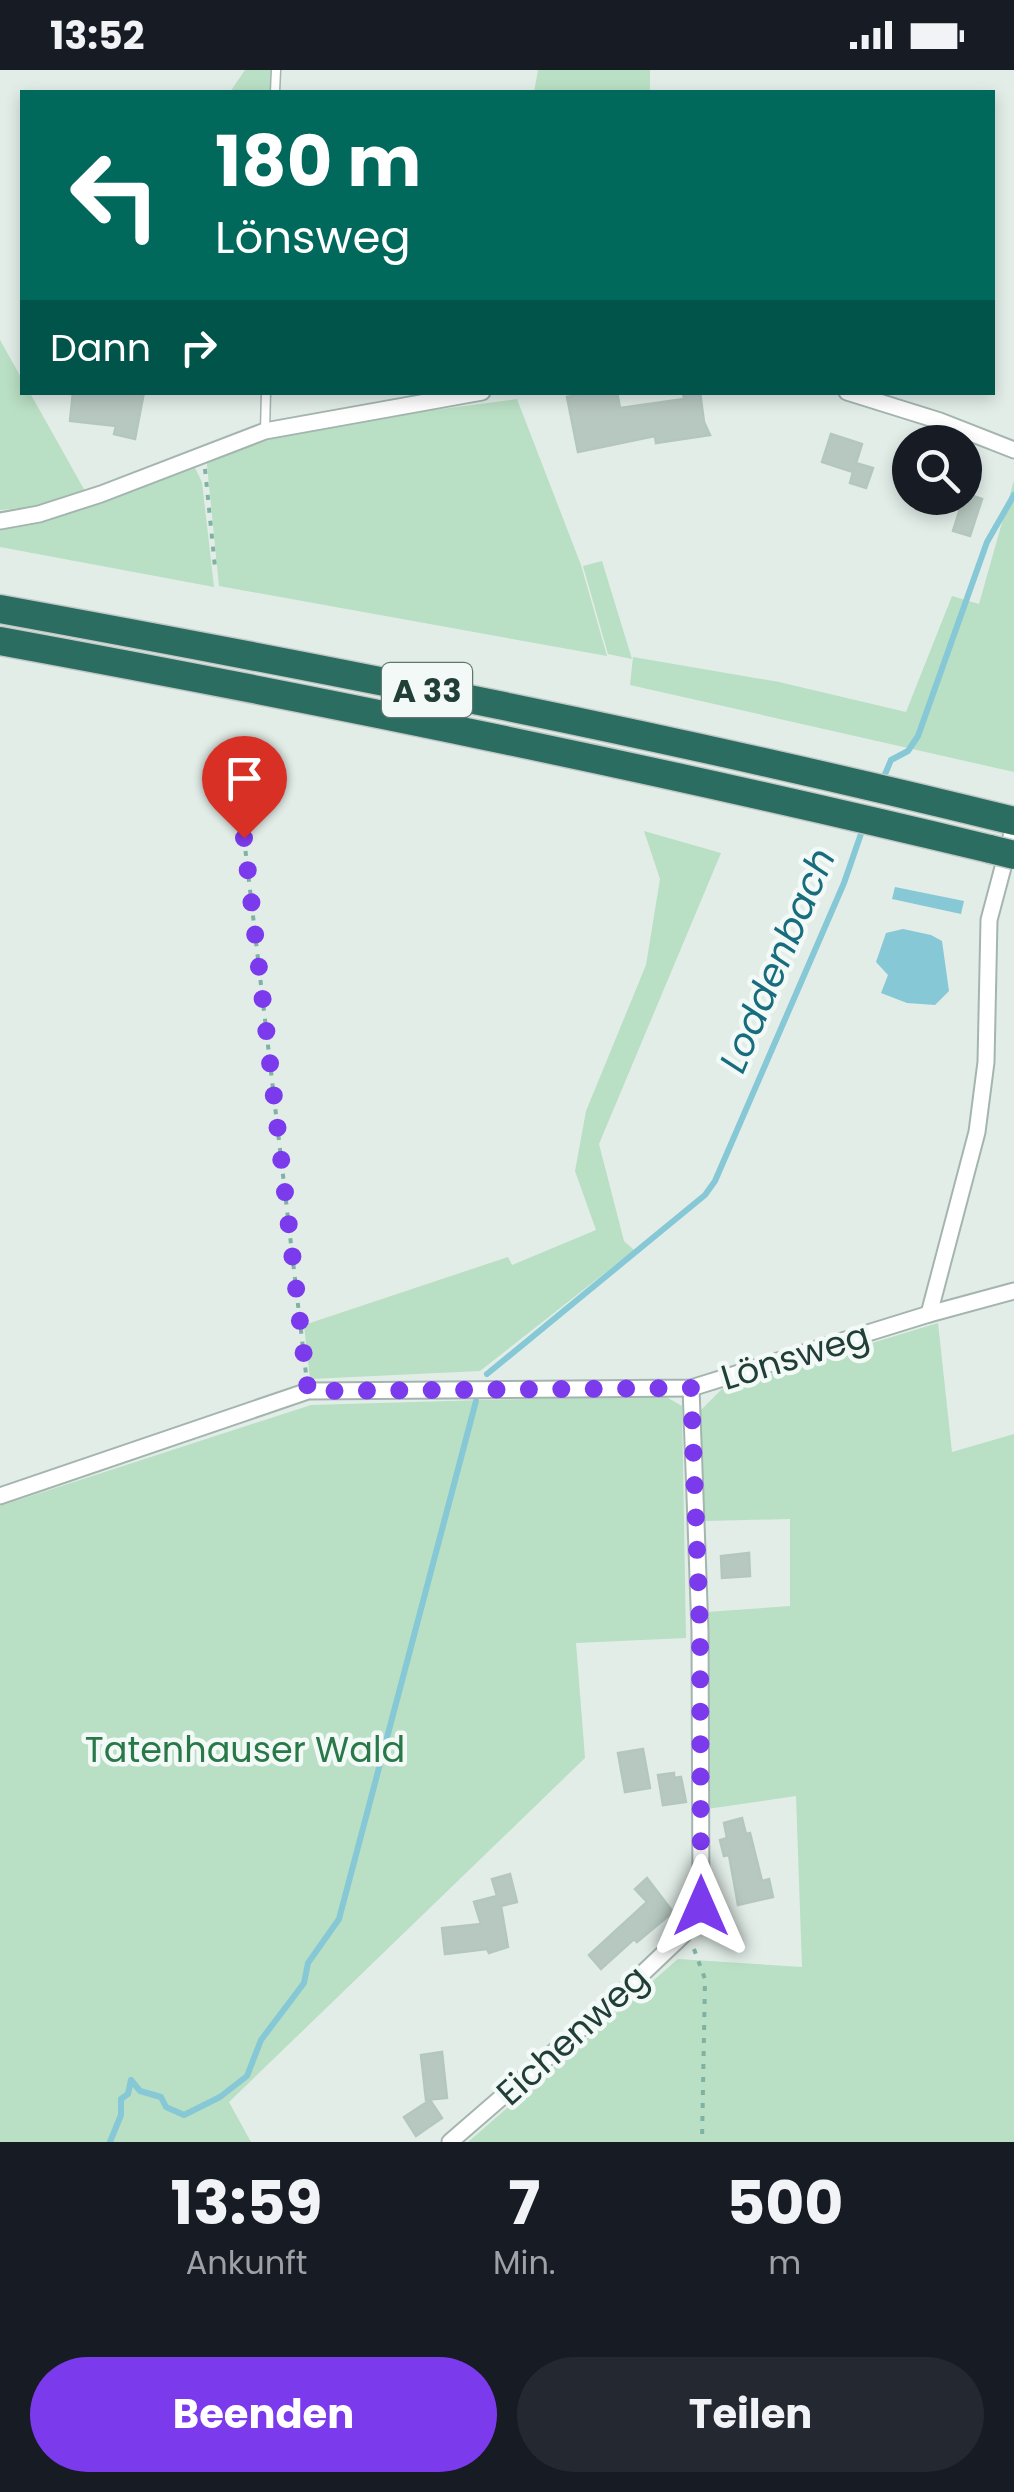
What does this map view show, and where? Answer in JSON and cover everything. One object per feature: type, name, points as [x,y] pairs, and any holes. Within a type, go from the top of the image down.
[{"type":"highway","name":"A 33","points":[[0,609],[574,720],[1009,822]]},
{"type":"highway","name":"A 33","points":[[0,641],[296,695],[840,812],[1002,852]]},
{"type":"street","points":[[0,520],[39,514],[101,494],[264,431],[465,395]]},
{"type":"street","points":[[857,395],[1014,450]]},
{"type":"street","points":[[929,1314],[976,1132],[986,1062],[989,920],[1009,822]]},
{"type":"street","name":"Lönsweg","points":[[0,1496],[308,1391],[691,1388],[1014,1291]]},
{"type":"street","name":"Eichenweg","points":[[450,2142],[623,1992],[682,1935],[701,1906],[700,1631],[691,1388]]},
{"type":"lane","points":[[264,431],[266,395]]},
{"type":"path","points":[[203,454],[215,566]]},
{"type":"path","points":[[244,838],[308,1391]]},
{"type":"path","points":[[682,1935],[698,1954],[705,1979],[702,2142]]},
{"type":"green space","points":[[245,70],[272,70],[271,90],[231,90]]},
{"type":"green space","points":[[538,70],[650,70],[650,90],[534,90]]},
{"type":"green space","points":[[0,340],[20,375],[20,395],[31,395],[85,491],[34,507],[0,510]]},
{"type":"green space","points":[[517,399],[581,565],[607,656],[219,586],[206,455],[266,435]]},
{"type":"green space","points":[[195,468],[202,482],[214,587],[0,547],[0,529],[81,509]]},
{"type":"green space","points":[[1014,480],[1014,772],[630,685],[633,657],[779,682],[906,712],[952,596],[979,604]]},
{"type":"green space","points":[[602,561],[632,659],[608,654],[583,566]]},
{"type":"green space","points":[[644,831],[721,853],[599,1144],[624,1241],[634,1250],[480,1371],[310,1379],[304,1325],[508,1257],[512,1265],[596,1230],[575,1171],[586,1111],[646,965],[660,879]]},
{"type":"green space","points":[[938,1323],[952,1452],[1014,1434],[1014,2142],[468,2142],[678,1959],[802,1967],[796,1796],[707,1809],[707,1612],[790,1606],[790,1519],[705,1521],[700,1411],[723,1388]]},
{"type":"green space","name":"Tatenhauser Wald","points":[[663,1395],[682,1406],[686,1638],[576,1643],[585,1758],[229,2102],[251,2142],[0,2142],[0,1506],[311,1405]]},
{"type":"water","points":[[895,887],[964,901],[961,914],[892,899]]},
{"type":"water","points":[[903,929],[942,941],[949,991],[935,1005],[907,1003],[881,993],[888,975],[876,962],[886,933]]},
{"type":"building","points":[[73,395],[143,395],[135,439],[114,434],[116,426],[70,421]]},
{"type":"building","points":[[618,395],[620,408],[700,395],[710,435],[656,443],[655,436],[578,452],[567,397]]},
{"type":"building","points":[[831,434],[862,444],[856,463],[873,468],[866,488],[850,483],[853,472],[822,462]]},
{"type":"building","points":[[958,515],[977,515],[970,536],[953,531]]},
{"type":"building","points":[[749,1553],[750,1576],[722,1578],[721,1556]]},
{"type":"building","points":[[643,1749],[650,1788],[625,1792],[618,1753]]},
{"type":"building","points":[[674,1773],[674,1778],[681,1777],[686,1802],[663,1805],[658,1775]]},
{"type":"building","points":[[742,1818],[746,1834],[750,1833],[762,1881],[769,1879],[773,1897],[738,1905],[729,1855],[724,1856],[720,1840],[727,1838],[724,1823]]},
{"type":"building","points":[[510,1874],[517,1902],[501,1906],[508,1947],[489,1953],[487,1949],[445,1954],[442,1928],[481,1924],[474,1902],[497,1896],[492,1879]]},
{"type":"building","points":[[647,1878],[673,1912],[637,1942],[634,1939],[601,1969],[589,1955],[647,1902],[635,1889]]},
{"type":"building","points":[[442,2052],[447,2098],[426,2100],[421,2055]]},
{"type":"building","points":[[430,2100],[442,2118],[416,2136],[404,2117]]},
{"type":"waterway","name":"Loddenbach","points":[[883,779],[891,760],[908,751],[918,736],[987,542],[1014,495]]},
{"type":"waterway","name":"Loddenbach","points":[[487,1374],[705,1195],[715,1181],[844,883],[863,828]]},
{"type":"waterway","name":"Loddenbach","points":[[110,2142],[121,2115],[121,2099],[128,2094],[131,2080],[140,2091],[161,2097],[166,2107],[184,2115],[220,2097],[247,2076],[261,2040],[304,1983],[308,1963],[339,1919],[476,1401]]},
{"type":"route","points":[[244,838],[308,1391],[691,1388],[700,1631],[701,1906]]}]
